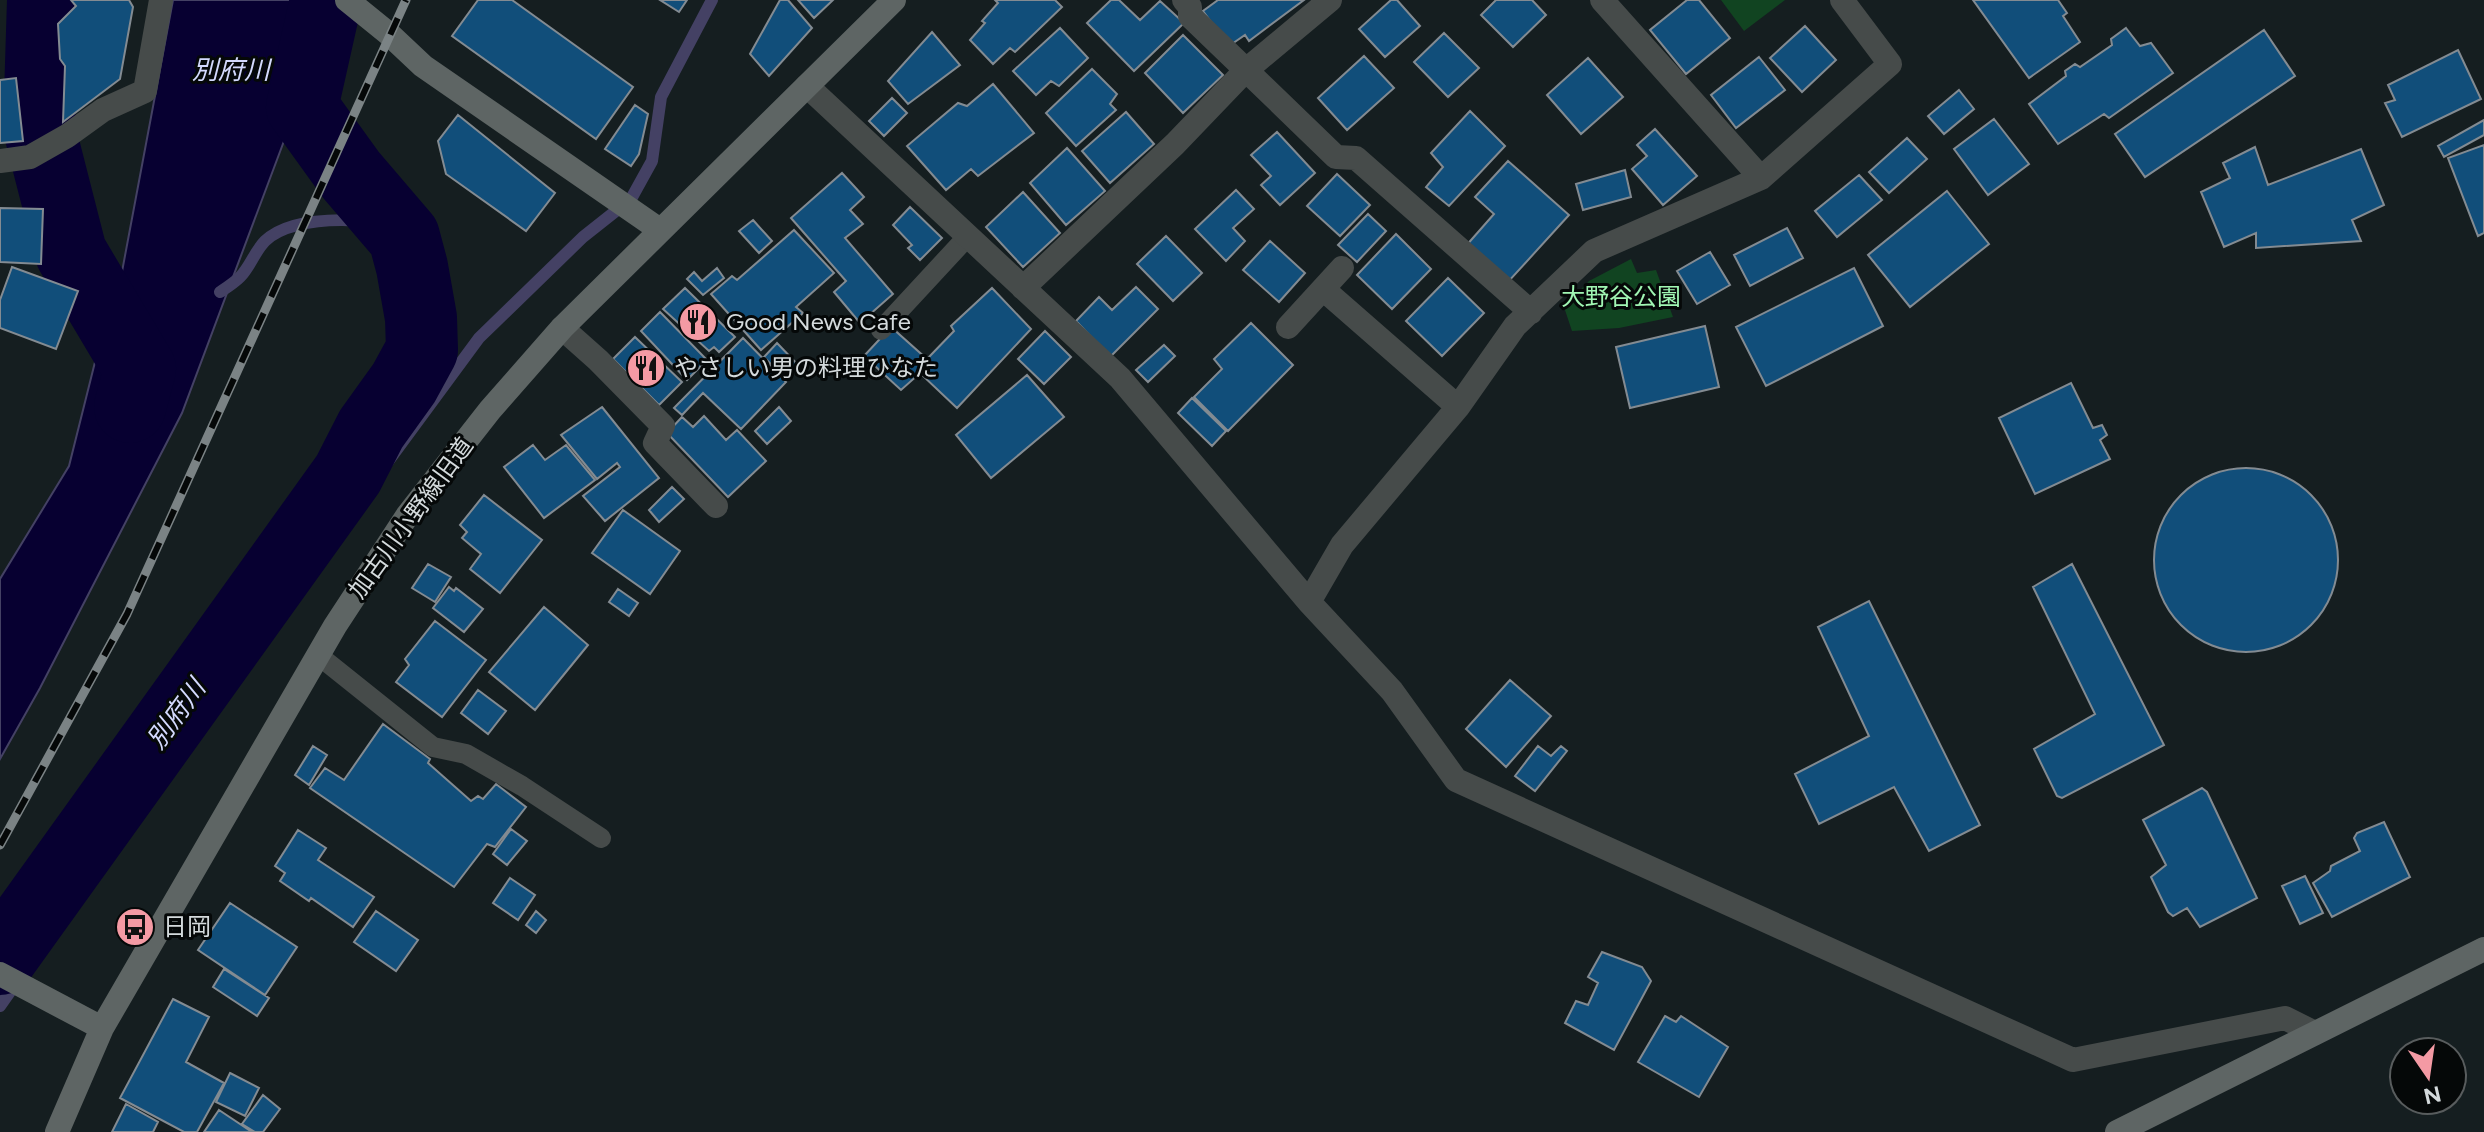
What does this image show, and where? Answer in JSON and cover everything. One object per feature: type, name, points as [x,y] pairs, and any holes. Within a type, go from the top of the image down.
[{"type":"street","points":[[0,161],[30,157],[103,110],[145,91],[161,0]]},
{"type":"street","name":"加古川小野線旧道","points":[[57,1132],[102,1028],[335,626],[407,516],[490,410],[562,328],[894,0]]},
{"type":"street","points":[[1184,0],[1190,7],[1190,16],[1336,157],[1356,158],[1531,312]]},
{"type":"street","points":[[1023,288],[1175,144],[1245,71],[1330,0]]},
{"type":"street","points":[[1602,0],[1761,178]]},
{"type":"street","points":[[1309,602],[1342,545],[1458,407],[1515,326],[1594,251],[1761,178],[1890,64],[1842,0]]},
{"type":"street","points":[[358,4],[423,66],[660,230]]},
{"type":"street","points":[[807,86],[1120,378],[1309,602],[1392,691],[1456,780],[2073,1060],[2285,1018],[2315,1033]]},
{"type":"street","points":[[1288,327],[1342,268]]},
{"type":"street","points":[[1323,289],[1458,407]]},
{"type":"street","points":[[562,328],[663,426],[655,443],[716,506]]},
{"type":"street","points":[[2117,1132],[2484,949]]},
{"type":"street","points":[[0,974],[102,1028]]},
{"type":"lane","points":[[881,330],[968,236]]},
{"type":"lane","points":[[318,655],[433,747],[466,754],[522,786],[601,838]]},
{"type":"green space","points":[[1721,0],[1785,0],[1744,31]]},
{"type":"green space","name":"大野谷公園","points":[[1631,259],[1637,273],[1656,270],[1673,317],[1619,328],[1572,331],[1564,307],[1589,281]]},
{"type":"water","name":"別府川","points":[[173,0],[317,0],[290,125],[182,413],[0,759],[0,579],[69,466],[98,350],[118,293]]},
{"type":"building","points":[[71,0],[129,0],[133,7],[120,79],[63,122],[65,66],[60,59],[58,24],[76,6]]},
{"type":"building","points":[[478,0],[512,0],[633,87],[596,139],[452,36]]},
{"type":"building","points":[[660,0],[687,0],[679,12]]},
{"type":"building","points":[[780,0],[788,0],[812,28],[769,76],[750,54]]},
{"type":"building","points":[[798,0],[833,0],[814,18]]},
{"type":"building","points":[[995,0],[1055,0],[1062,7],[1015,52],[1010,48],[993,64],[970,40],[998,3]]},
{"type":"building","points":[[1111,0],[1119,0],[1140,20],[1160,1],[1184,23],[1134,71],[1087,23]]},
{"type":"building","points":[[1218,0],[1304,0],[1249,41],[1245,35],[1229,46],[1203,11]]},
{"type":"building","points":[[1391,0],[1397,0],[1420,26],[1385,57],[1359,29]]},
{"type":"building","points":[[1496,0],[1532,0],[1546,15],[1513,47],[1481,15]]},
{"type":"building","points":[[1687,0],[1699,0],[1730,38],[1686,74],[1650,30]]},
{"type":"building","points":[[1973,0],[2058,0],[2067,13],[2063,16],[2080,42],[2029,78]]},
{"type":"building","points":[[1805,26],[1836,60],[1802,92],[1770,58]]},
{"type":"building","points":[[1060,28],[1088,58],[1059,86],[1051,81],[1036,95],[1013,71]]},
{"type":"building","points":[[2126,28],[2140,46],[2151,43],[2173,73],[2109,118],[2104,114],[2058,144],[2029,104],[2066,76],[2065,71],[2075,64],[2080,67],[2112,45],[2111,39]]},
{"type":"building","points":[[2264,30],[2295,76],[2145,177],[2115,134]]},
{"type":"building","points":[[932,32],[960,65],[908,104],[888,81]]},
{"type":"building","points":[[1444,33],[1479,68],[1448,97],[1414,62]]},
{"type":"building","points":[[1183,35],[1223,75],[1183,113],[1145,73]]},
{"type":"building","points":[[2458,50],[2481,99],[2402,137],[2385,103],[2395,100],[2388,85]]},
{"type":"building","points":[[1364,56],[1394,88],[1347,130],[1318,98]]},
{"type":"building","points":[[1759,57],[1785,90],[1736,128],[1711,95]]},
{"type":"building","points":[[1588,58],[1623,97],[1581,134],[1547,95]]},
{"type":"building","points":[[1092,69],[1117,94],[1110,104],[1116,110],[1076,146],[1046,113]]},
{"type":"building","points":[[16,78],[23,141],[0,143],[0,80]]},
{"type":"building","points":[[993,84],[1034,133],[978,176],[971,169],[946,190],[907,146],[958,103],[967,106]]},
{"type":"building","points":[[1959,90],[1974,109],[1944,134],[1928,116]]},
{"type":"building","points":[[892,98],[907,113],[884,136],[869,121]]},
{"type":"building","points":[[635,105],[648,114],[639,154],[631,166],[605,149]]},
{"type":"building","points":[[1470,111],[1505,146],[1449,206],[1426,187],[1443,167],[1431,153]]},
{"type":"building","points":[[1126,112],[1154,144],[1110,183],[1082,151]]},
{"type":"building","points":[[458,115],[555,193],[526,231],[446,174],[438,141]]},
{"type":"building","points":[[1994,119],[2029,164],[1988,195],[1954,149]]},
{"type":"building","points":[[2484,120],[2484,135],[2444,157],[2438,146]]},
{"type":"building","points":[[1655,129],[1697,176],[1663,205],[1632,169],[1647,156],[1637,145]]},
{"type":"building","points":[[1277,132],[1315,173],[1280,205],[1261,185],[1271,176],[1251,155]]},
{"type":"building","points":[[1907,138],[1927,159],[1889,193],[1869,172]]},
{"type":"building","points":[[2484,145],[2484,233],[2478,236],[2448,158]]},
{"type":"building","points":[[2255,147],[2268,185],[2361,149],[2384,205],[2352,220],[2361,241],[2256,248],[2256,233],[2224,247],[2201,192],[2230,178],[2223,163]]},
{"type":"building","points":[[1067,148],[1105,191],[1066,225],[1030,183]]},
{"type":"building","points":[[1508,161],[1569,215],[1508,282],[1465,247],[1494,214],[1475,197]]},
{"type":"building","points":[[1625,170],[1631,197],[1583,210],[1576,184]]},
{"type":"building","points":[[842,173],[864,197],[850,210],[863,224],[845,238],[893,294],[860,323],[834,292],[846,281],[791,218]]},
{"type":"building","points":[[1337,174],[1370,205],[1340,236],[1307,206]]},
{"type":"building","points":[[1859,175],[1882,200],[1837,237],[1815,211]]},
{"type":"building","points":[[1236,190],[1254,209],[1233,228],[1245,241],[1226,261],[1195,229]]},
{"type":"building","points":[[1947,191],[1989,244],[1910,307],[1868,255]]},
{"type":"building","points":[[1023,192],[1060,233],[1023,267],[986,227]]},
{"type":"building","points":[[910,207],[942,238],[920,260],[908,248],[912,245],[893,225]]},
{"type":"building","points":[[0,208],[43,209],[41,264],[0,262]]},
{"type":"building","points":[[1368,214],[1386,231],[1357,262],[1338,245]]},
{"type":"building","points":[[753,220],[772,241],[759,253],[739,231]]},
{"type":"building","points":[[1787,228],[1803,258],[1750,286],[1734,255]]},
{"type":"building","points":[[794,230],[834,273],[796,307],[803,313],[761,350],[711,294],[732,276],[737,280]]},
{"type":"building","points":[[1396,234],[1431,269],[1392,309],[1357,275]]},
{"type":"building","points":[[1166,236],[1202,273],[1173,301],[1137,264]]},
{"type":"building","points":[[1270,241],[1305,273],[1279,302],[1243,270]]},
{"type":"building","points":[[1710,252],[1730,285],[1697,304],[1677,271]]},
{"type":"building","points":[[12,267],[78,291],[56,349],[0,328],[0,300]]},
{"type":"building","points":[[717,268],[724,278],[703,295],[687,279],[694,272],[702,281]]},
{"type":"building","points":[[1854,268],[1883,326],[1766,386],[1736,327]]},
{"type":"building","points":[[1448,278],[1484,313],[1442,356],[1406,321]]},
{"type":"building","points":[[1136,287],[1158,309],[1110,357],[1076,321],[1099,297],[1112,310]]},
{"type":"building","points":[[685,288],[735,337],[719,352],[714,347],[709,351],[663,309]]},
{"type":"building","points":[[992,288],[1031,329],[957,408],[920,373],[901,390],[864,356],[891,327],[927,359],[954,331],[951,326]]},
{"type":"building","points":[[660,312],[707,360],[687,380],[641,331]]},
{"type":"building","points":[[1251,323],[1293,365],[1228,431],[1194,397],[1222,369],[1214,359]]},
{"type":"building","points":[[1705,326],[1719,387],[1630,408],[1616,347]]},
{"type":"building","points":[[1045,331],[1071,357],[1044,384],[1018,359]]},
{"type":"building","points":[[635,337],[682,382],[659,405],[613,359]]},
{"type":"building","points":[[743,338],[786,382],[741,429],[703,393],[682,415],[674,408]]},
{"type":"building","points":[[777,343],[800,367],[786,380],[764,357]]},
{"type":"building","points":[[1164,345],[1175,356],[1148,382],[1136,370]]},
{"type":"building","points":[[1027,375],[1064,417],[991,478],[956,435]]},
{"type":"building","points":[[2071,383],[2093,428],[2102,425],[2107,435],[2100,440],[2110,459],[2035,494],[1999,418]]},
{"type":"building","points":[[1192,398],[1226,431],[1212,446],[1178,413]]},
{"type":"building","points":[[602,407],[659,478],[605,521],[583,496],[620,467],[617,463],[597,479],[561,435]]},
{"type":"building","points":[[779,407],[791,421],[767,444],[755,431]]},
{"type":"building","points":[[704,416],[726,440],[737,430],[766,461],[728,497],[667,433],[682,417],[693,427]]},
{"type":"building","points":[[533,445],[545,460],[566,445],[595,480],[544,518],[504,467]]},
{"type":"building","points":[[2246,468],[2281,475],[2311,495],[2331,525],[2338,560],[2331,595],[2311,625],[2281,645],[2246,652],[2211,645],[2181,625],[2161,595],[2154,560],[2161,525],[2181,495],[2211,475]]},
{"type":"building","points":[[672,487],[684,499],[659,522],[649,510]]},
{"type":"building","points":[[484,495],[542,540],[500,593],[470,569],[481,554],[462,538],[467,532],[460,525]]},
{"type":"building","points":[[623,510],[680,551],[650,594],[592,553]]},
{"type":"building","points":[[428,564],[451,577],[435,602],[412,588]]},
{"type":"building","points":[[2072,564],[2164,745],[2062,798],[2057,796],[2034,749],[2095,714],[2033,587]]},
{"type":"building","points":[[449,587],[454,591],[456,588],[483,609],[464,632],[433,608]]},
{"type":"building","points":[[618,589],[638,603],[629,616],[609,602]]},
{"type":"building","points":[[1869,601],[1980,825],[1929,851],[1894,787],[1819,824],[1795,774],[1869,736],[1818,627]]},
{"type":"building","points":[[544,607],[588,645],[535,710],[489,672]]},
{"type":"building","points":[[435,621],[486,660],[442,717],[396,682],[409,665],[405,659]]},
{"type":"building","points":[[1510,680],[1551,716],[1506,767],[1466,729]]},
{"type":"building","points":[[478,690],[506,711],[488,734],[461,713]]},
{"type":"building","points":[[383,724],[430,759],[428,763],[471,801],[478,796],[483,799],[496,784],[526,807],[495,847],[487,844],[454,887],[310,788],[325,768],[344,780]]},
{"type":"building","points":[[313,746],[327,755],[309,785],[295,775]]},
{"type":"building","points":[[1538,746],[1551,756],[1561,746],[1567,751],[1535,791],[1515,776]]},
{"type":"building","points":[[2202,788],[2207,792],[2257,898],[2200,927],[2187,908],[2173,916],[2168,912],[2151,877],[2166,865],[2143,820]]},
{"type":"building","points":[[2384,822],[2410,877],[2332,917],[2313,883],[2330,871],[2331,866],[2360,851],[2354,838],[2357,833]]},
{"type":"building","points":[[511,829],[527,841],[507,865],[493,854]]},
{"type":"building","points":[[298,830],[326,848],[318,860],[374,897],[353,927],[280,881],[285,873],[275,866]]},
{"type":"building","points":[[2305,876],[2323,913],[2300,924],[2282,886]]},
{"type":"building","points":[[510,878],[535,895],[518,920],[493,903]]},
{"type":"building","points":[[230,903],[297,947],[265,995],[198,950]]},
{"type":"building","points":[[376,911],[418,940],[396,971],[354,942]]},
{"type":"building","points":[[536,911],[546,920],[536,933],[526,925]]},
{"type":"building","points":[[1602,952],[1642,967],[1651,981],[1614,1050],[1565,1023],[1576,1001],[1588,1005],[1598,983],[1588,977]]},
{"type":"building","points":[[224,969],[269,998],[257,1016],[213,987]]},
{"type":"building","points":[[173,999],[209,1017],[186,1062],[224,1083],[197,1132],[184,1132],[120,1098]]},
{"type":"building","points":[[1665,1016],[1676,1022],[1681,1016],[1728,1047],[1699,1097],[1638,1062]]},
{"type":"building","points":[[230,1073],[259,1088],[245,1116],[216,1102]]},
{"type":"building","points":[[263,1095],[280,1109],[263,1132],[255,1132],[242,1124]]},
{"type":"building","points":[[126,1104],[158,1122],[153,1132],[112,1132]]},
{"type":"building","points":[[219,1110],[252,1132],[204,1132]]},
{"type":"waterway","name":"別府川","points":[[43,0],[39,128],[71,253],[140,369],[130,407]]},
{"type":"waterway","name":"別府川","points":[[0,959],[348,474],[371,429],[404,383],[422,350],[421,318],[404,237],[351,175],[302,107],[326,0]]},
{"type":"waterway","points":[[0,1006],[275,615],[479,338],[583,237],[631,199],[652,161],[661,97],[712,0]]},
{"type":"waterway","points":[[330,113],[322,103],[341,30]]},
{"type":"waterway","points":[[312,106],[319,82]]},
{"type":"waterway","points":[[369,157],[418,222],[427,243],[443,317]]},
{"type":"waterway","points":[[1,976],[351,486],[380,432],[429,359],[428,304],[411,228],[359,166]]},
{"type":"waterway","points":[[220,292],[240,277],[265,241],[279,231],[297,225],[319,221],[364,221],[422,233]]},
{"type":"railway","points":[[0,845],[127,614],[406,0]]},
{"type":"place","name":"Good News Cafe","points":[[698,322]]},
{"type":"place","name":"やさしい男の料理ひなた","points":[[646,368]]},
{"type":"place","name":"日岡","points":[[135,927]]}]
